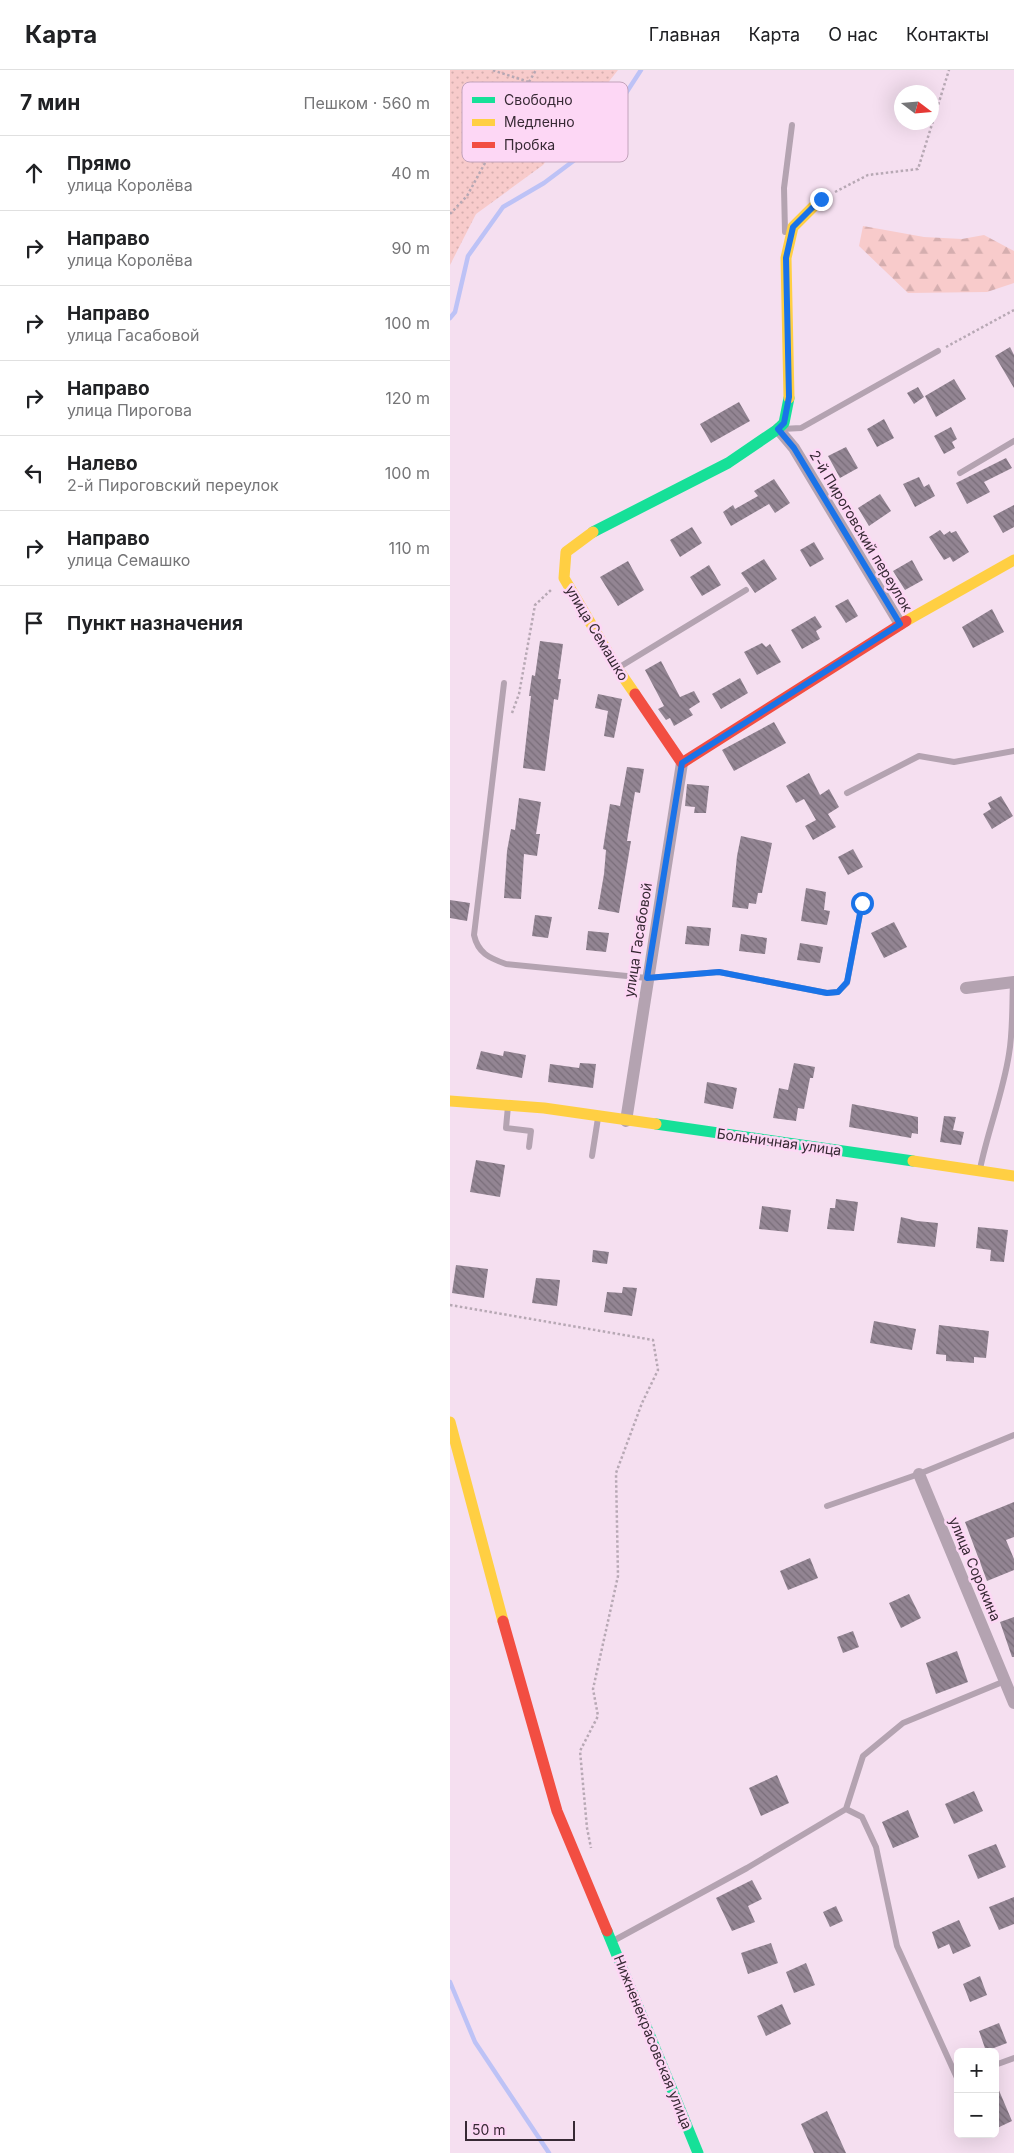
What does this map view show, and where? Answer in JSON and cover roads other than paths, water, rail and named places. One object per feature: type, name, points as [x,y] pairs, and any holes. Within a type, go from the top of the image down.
[{"type":"street","points":[[778,429],[784,423],[789,397],[786,258],[793,227],[821,199]]},
{"type":"street","name":"улица Семашко","points":[[682,763],[617,668],[564,578],[566,552],[601,527],[728,463],[778,429]]},
{"type":"street","name":"2-й Пироговский переулок","points":[[778,429],[794,448],[900,624]]},
{"type":"street","points":[[682,763],[900,624],[1011,564]]},
{"type":"street","name":"улица Гасабовой","points":[[626,1121],[682,763]]},
{"type":"street","points":[[966,988],[1014,982]]},
{"type":"street","name":"Больничная улица","points":[[450,1101],[544,1108],[1014,1176]]},
{"type":"street","name":"Нижненекрасовская улица","points":[[450,1422],[512,1655],[558,1811],[698,2153]]},
{"type":"street","name":"улица Сорокина","points":[[919,1474],[1014,1703]]},
{"type":"lane","points":[[786,258],[784,188],[792,125]]},
{"type":"lane","name":"улица Семашко","points":[[778,429],[801,428],[938,351]]},
{"type":"lane","points":[[960,473],[1014,441]]},
{"type":"lane","points":[[617,668],[746,590]]},
{"type":"lane","points":[[504,683],[474,935],[477,945],[484,954],[506,964],[647,978],[719,972],[827,993],[838,992],[847,982],[862,903]]},
{"type":"lane","points":[[847,793],[919,756],[954,762],[1014,750]]},
{"type":"lane","points":[[980,1171],[986,1136],[1001,1091],[1010,1053],[1014,982]]},
{"type":"lane","points":[[508,1104],[506,1128],[531,1131],[528,1147]]},
{"type":"lane","points":[[592,1156],[599,1117]]},
{"type":"lane","points":[[826,1506],[919,1474],[1014,1435]]},
{"type":"lane","points":[[612,1942],[747,1868],[846,1809],[863,1756],[904,1722],[1005,1681]]},
{"type":"lane","points":[[846,1809],[862,1817],[876,1847],[897,1946],[954,2071]]},
{"type":"lane","points":[[999,2064],[1014,2058]]},
{"type":"waterway","points":[[628,90],[641,70]]},
{"type":"waterway","points":[[450,318],[455,312],[468,256],[503,207],[544,183],[572,162]]},
{"type":"waterway","points":[[450,1982],[475,2042],[549,2153]]}]
